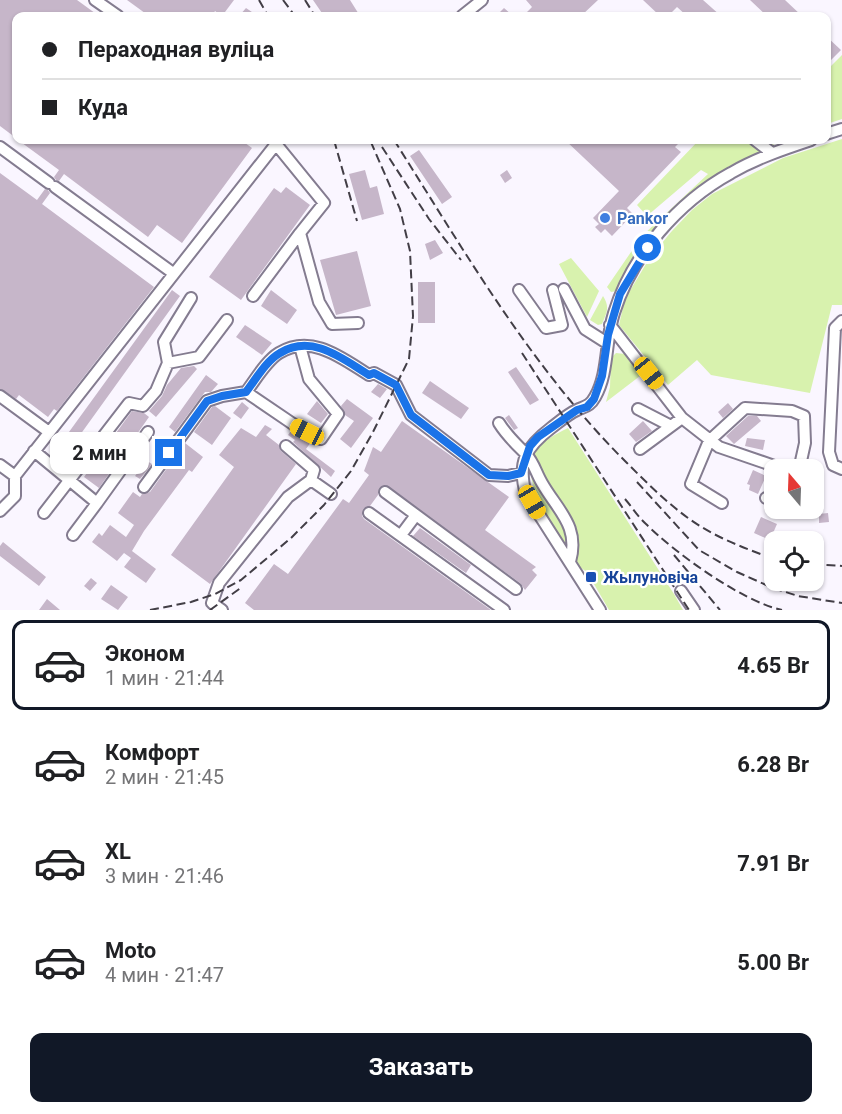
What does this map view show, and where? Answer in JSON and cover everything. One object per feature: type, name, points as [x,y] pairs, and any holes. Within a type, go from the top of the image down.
[{"type":"street","points":[[95,0],[112,12]]},
{"type":"street","points":[[467,12],[482,0]]},
{"type":"street","points":[[0,512],[15,496],[15,476],[276,144],[324,203],[253,296]]},
{"type":"street","points":[[760,144],[772,153]]},
{"type":"street","points":[[600,610],[526,494],[521,473],[526,454],[538,437],[577,410],[587,407],[594,399],[602,376],[610,325],[624,285],[663,229],[686,206],[731,172],[772,153],[799,144]]},
{"type":"street","points":[[0,147],[173,273]]},
{"type":"street","points":[[300,232],[319,302],[332,324],[358,323]]},
{"type":"street","points":[[519,290],[546,328],[562,325],[558,290],[585,329],[607,343]]},
{"type":"street","points":[[44,513],[129,403],[143,406],[156,391],[168,363],[164,342],[191,298]]},
{"type":"street","points":[[168,363],[199,357],[227,320]]},
{"type":"street","points":[[842,321],[835,328],[829,452],[833,465],[842,469]]},
{"type":"street","points":[[610,325],[682,418],[719,447],[764,462]]},
{"type":"street","points":[[144,487],[207,401],[246,392],[269,362],[279,353],[300,346],[312,345],[327,350],[369,375],[374,373],[396,385],[411,415],[489,475],[508,476],[521,473]]},
{"type":"street","points":[[246,392],[293,424],[321,439],[338,414],[309,379],[300,346]]},
{"type":"street","points":[[0,396],[49,432]]},
{"type":"street","points":[[722,503],[691,484],[709,441],[745,408],[792,411],[804,416],[805,443],[801,459]]},
{"type":"street","points":[[638,409],[671,426]]},
{"type":"street","points":[[639,449],[682,418]]},
{"type":"street","points":[[499,423],[507,437],[532,461],[541,482],[568,523],[574,549],[570,562]]},
{"type":"street","points":[[74,535],[148,432]]},
{"type":"street","points":[[222,610],[212,603],[219,583],[288,497],[311,480],[314,470],[286,446]]},
{"type":"street","points":[[34,451],[97,503]]},
{"type":"street","points":[[0,465],[15,476]]},
{"type":"street","points":[[311,480],[331,494]]},
{"type":"street","points":[[385,492],[516,589]]},
{"type":"street","points":[[369,513],[504,610]]},
{"type":"street","points":[[401,535],[416,515]]},
{"type":"street","points":[[681,591],[694,610]]},
{"type":"green space","points":[[842,55],[842,119],[831,123],[831,66]]},
{"type":"green space","points":[[842,139],[842,305],[832,305],[810,393],[711,375],[697,360],[668,385],[619,325],[625,299],[649,259],[692,210],[712,194],[783,158]]},
{"type":"green space","points":[[695,144],[775,144],[713,178],[687,200],[617,291],[611,292],[607,287],[642,236],[708,174],[701,170],[647,216],[637,205]]},
{"type":"green space","points":[[571,258],[599,291],[587,317],[559,264]]},
{"type":"green space","points":[[603,296],[607,310],[602,324],[598,325],[590,320]]},
{"type":"green space","points":[[616,353],[625,354],[640,376],[606,402],[610,387],[611,358]]},
{"type":"green space","points":[[568,428],[683,610],[609,610],[587,572],[578,566],[544,510],[531,478],[530,464],[534,452],[541,444]]},
{"type":"building","points":[[0,0],[77,0],[94,12],[12,12],[12,135],[0,126]]},
{"type":"building","points":[[127,0],[234,0],[225,12],[144,12]]},
{"type":"building","points":[[313,0],[350,0],[358,12],[321,12]]},
{"type":"building","points":[[526,0],[598,0],[585,12],[527,12],[532,7]]},
{"type":"building","points":[[643,0],[703,0],[716,12],[683,12],[677,7],[672,12],[656,12]]},
{"type":"building","points":[[750,0],[785,0],[798,12],[763,12]]},
{"type":"building","points":[[831,41],[841,50],[831,60]]},
{"type":"building","points":[[23,144],[246,144],[252,148],[182,243],[157,225],[148,237],[64,174],[59,181],[56,180],[54,177],[59,170]]},
{"type":"building","points":[[569,144],[678,144],[675,147],[681,152],[627,208],[633,214],[612,236],[605,229],[601,233],[595,227],[599,224],[593,218],[619,191]]},
{"type":"building","points":[[419,150],[452,197],[442,204],[410,156]]},
{"type":"building","points":[[365,170],[370,188],[377,186],[384,214],[362,220],[349,174]]},
{"type":"building","points":[[507,170],[512,178],[505,183],[500,175]]},
{"type":"building","points":[[0,173],[37,200],[45,189],[48,190],[50,193],[42,204],[154,287],[57,411],[54,409],[48,417],[19,395],[16,399],[0,389]]},
{"type":"building","points":[[286,187],[310,205],[241,300],[209,277],[274,188],[281,193]]},
{"type":"building","points":[[435,240],[443,253],[430,260],[425,244]]},
{"type":"building","points":[[357,251],[371,306],[336,315],[320,260]]},
{"type":"building","points":[[418,282],[435,282],[435,323],[418,323]]},
{"type":"building","points":[[172,290],[180,296],[62,460],[53,454]]},
{"type":"building","points":[[271,290],[297,310],[287,324],[261,306]]},
{"type":"building","points":[[245,325],[272,343],[262,355],[236,337]]},
{"type":"building","points":[[194,366],[197,369],[156,417],[149,411],[181,368]]},
{"type":"building","points":[[516,367],[539,400],[530,405],[508,372]]},
{"type":"building","points":[[206,375],[218,384],[211,392],[205,392],[175,432],[169,427]]},
{"type":"building","points":[[430,381],[469,408],[461,419],[422,393]]},
{"type":"building","points":[[378,384],[387,389],[380,398],[371,392]]},
{"type":"building","points":[[347,399],[373,418],[351,448],[340,439],[354,421],[345,415],[341,406]]},
{"type":"building","points":[[317,401],[328,414],[321,423],[307,414]]},
{"type":"building","points":[[242,402],[249,408],[241,419],[233,413]]},
{"type":"building","points":[[728,403],[733,409],[723,418],[718,412]]},
{"type":"building","points":[[215,406],[231,418],[212,445],[194,432]]},
{"type":"building","points":[[132,411],[144,413],[149,417],[99,488],[84,477]]},
{"type":"building","points":[[509,415],[518,428],[514,430],[505,418]]},
{"type":"building","points":[[748,416],[757,416],[761,421],[734,444],[726,436]]},
{"type":"building","points":[[402,421],[509,497],[485,530],[536,567],[532,570],[537,575],[525,590],[520,583],[385,485],[379,488],[378,495],[370,506],[363,509],[364,519],[491,610],[254,610],[245,603],[274,564],[288,574],[343,499],[349,503],[369,475],[364,471],[373,447],[381,452]]},
{"type":"building","points":[[643,421],[652,431],[636,442],[629,434]]},
{"type":"building","points":[[265,425],[272,429],[266,435],[279,445],[281,451],[296,464],[210,584],[171,555],[234,467],[219,455],[241,428],[256,437]]},
{"type":"building","points":[[291,431],[311,442],[306,449],[335,471],[331,477],[293,442],[295,440],[288,435]]},
{"type":"building","points":[[747,438],[765,440],[763,450],[745,446]]},
{"type":"building","points":[[185,443],[203,457],[192,472],[189,470],[132,551],[156,569],[146,583],[124,567],[131,558],[124,553],[117,561],[92,542],[99,533],[102,536],[110,525],[126,537],[134,525],[118,513],[133,492],[140,497],[150,492]]},
{"type":"building","points":[[147,461],[152,464],[140,479],[135,476]]},
{"type":"building","points":[[753,470],[764,475],[758,494],[749,490],[750,485],[747,484]]},
{"type":"building","points":[[824,513],[828,513],[829,522],[819,523],[819,519],[824,519]]},
{"type":"building","points":[[761,517],[777,524],[774,531],[764,531],[764,537],[754,533]]},
{"type":"building","points":[[420,528],[471,565],[466,573],[413,536]]},
{"type":"building","points":[[3,542],[46,577],[39,586],[0,556],[0,546]]},
{"type":"building","points":[[91,578],[97,583],[90,591],[84,586]]},
{"type":"building","points":[[111,585],[128,597],[118,610],[101,599]]},
{"type":"building","points":[[47,599],[60,610],[39,610]]},
{"type":"railway","points":[[259,0],[266,12]]},
{"type":"railway","points":[[283,0],[292,12]]},
{"type":"railway","points":[[305,0],[312,12]]},
{"type":"railway","points":[[335,144],[357,221]]},
{"type":"railway","points":[[150,610],[191,602],[215,594],[241,580],[291,538],[324,505],[351,471],[409,359],[413,316],[410,251],[400,209],[372,144]]},
{"type":"railway","points":[[397,144],[474,267],[530,349],[593,427],[649,485],[688,518],[719,536],[764,555]]},
{"type":"railway","points":[[382,147],[429,219],[461,260]]},
{"type":"railway","points":[[522,353],[689,610]]},
{"type":"railway","points":[[637,482],[699,550],[737,572],[773,588],[798,596],[842,603]]},
{"type":"railway","points":[[625,499],[646,524],[691,562],[729,587],[782,610]]},
{"type":"railway","points":[[674,555],[720,610]]},
{"type":"railway","points":[[824,565],[842,566]]},
{"type":"railway","points":[[210,610],[242,587]]},
{"type":"place","name":"Pankor","points":[[605,218]]},
{"type":"place","name":"Жылуновіча","points":[[591,577]]},
{"type":"route","points":[[169,453],[207,401],[246,392],[269,362],[279,353],[290,348],[312,345],[327,350],[369,375],[374,373],[396,385],[411,415],[489,475],[508,476],[521,473],[530,446],[538,437],[565,417],[587,407],[594,399],[602,376],[608,335],[620,294],[648,248]]}]
